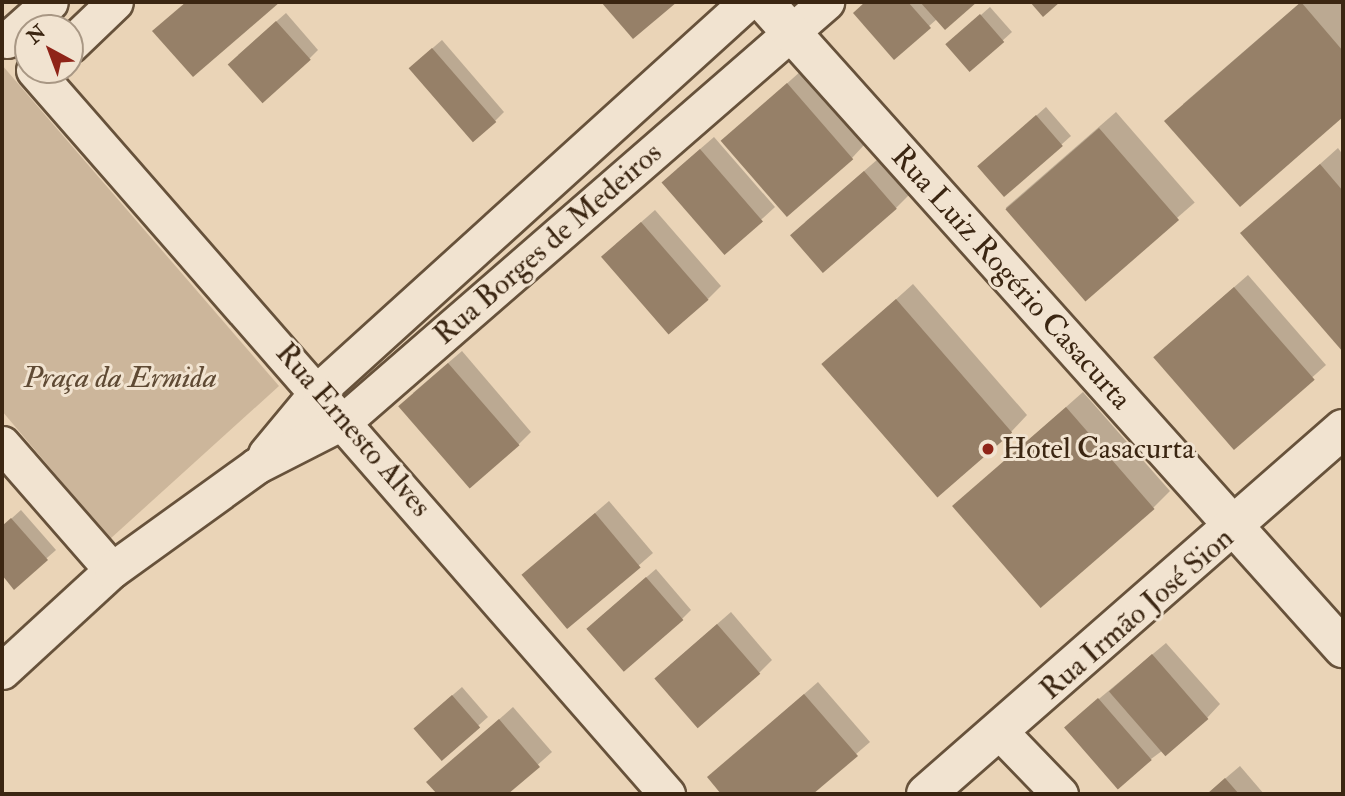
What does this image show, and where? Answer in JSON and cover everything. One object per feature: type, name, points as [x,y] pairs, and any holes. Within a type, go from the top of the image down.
[{"type":"street","points":[[84,32],[116,2]]},
{"type":"street","name":"Rua Borges de Medeiros","points":[[256,466],[319,390],[747,2]]},
{"type":"street","name":"Rua Luiz Rogério Casacurta","points":[[764,2],[1343,648]]},
{"type":"street","name":"Rua Borges de Medeiros","points":[[2,671],[112,570],[256,466],[344,421],[826,2]]},
{"type":"street","name":"Rua Ernesto Alves","points":[[47,84],[319,390],[667,794]]},
{"type":"street","points":[[601,134],[636,168]]},
{"type":"street","name":"Rua Irmão José Sion","points":[[926,794],[1001,733],[1236,528],[1343,429]]},
{"type":"street","points":[[2,444],[112,570]]},
{"type":"street","points":[[1001,733],[1060,794]]},
{"type":"green space","name":"Praça da Ermida","points":[[2,65],[14,79],[14,84],[18,84],[279,386],[110,539],[2,411]]},
{"type":"building","points":[[186,2],[280,2],[193,77],[152,31]]},
{"type":"building","points":[[601,2],[677,2],[633,39]]},
{"type":"building","points":[[865,2],[908,2],[931,28],[894,60],[853,13]]},
{"type":"building","points":[[920,2],[977,2],[945,30]]},
{"type":"building","points":[[1030,2],[1060,2],[1043,17]]},
{"type":"building","points":[[1301,2],[1343,51],[1343,117],[1240,207],[1164,121]]},
{"type":"building","points":[[980,14],[1004,42],[970,72],[945,44]]},
{"type":"building","points":[[276,21],[311,60],[262,103],[228,64]]},
{"type":"building","points":[[432,48],[496,122],[473,142],[409,68]]},
{"type":"building","points":[[787,83],[853,159],[787,217],[721,141]]},
{"type":"building","points":[[1036,115],[1063,146],[1004,197],[977,166]]},
{"type":"building","points":[[1099,128],[1179,220],[1085,301],[1005,209]]},
{"type":"building","points":[[700,149],[763,221],[724,255],[662,182]]},
{"type":"building","points":[[1320,164],[1343,191],[1343,352],[1240,233]]},
{"type":"building","points":[[864,171],[897,209],[823,273],[790,235]]},
{"type":"building","points":[[641,222],[709,300],[669,335],[601,257]]},
{"type":"building","points":[[1234,287],[1315,380],[1234,450],[1153,357]]},
{"type":"building","points":[[896,299],[1012,433],[937,498],[821,364]]},
{"type":"building","points":[[448,363],[520,445],[470,489],[398,406]]},
{"type":"building","points":[[1066,407],[1155,509],[1041,608],[952,506]]},
{"type":"building","points":[[595,513],[641,567],[567,629],[521,575]]},
{"type":"building","points":[[11,518],[48,560],[14,590],[2,575],[2,526]]},
{"type":"building","points":[[646,577],[683,620],[624,672],[586,629]]},
{"type":"building","points":[[717,624],[760,674],[698,728],[654,678]]},
{"type":"building","points":[[1152,654],[1208,719],[1165,756],[1109,691]]},
{"type":"building","points":[[804,694],[858,756],[813,794],[721,794],[707,777]]},
{"type":"building","points":[[452,695],[480,727],[442,761],[414,728]]},
{"type":"building","points":[[1098,698],[1152,760],[1118,789],[1064,728]]},
{"type":"building","points":[[499,719],[540,767],[508,794],[437,794],[426,782]]},
{"type":"building","points":[[1225,778],[1239,794],[1207,794]]},
{"type":"place","name":"Hotel Casacurta","points":[[988,449]]}]
